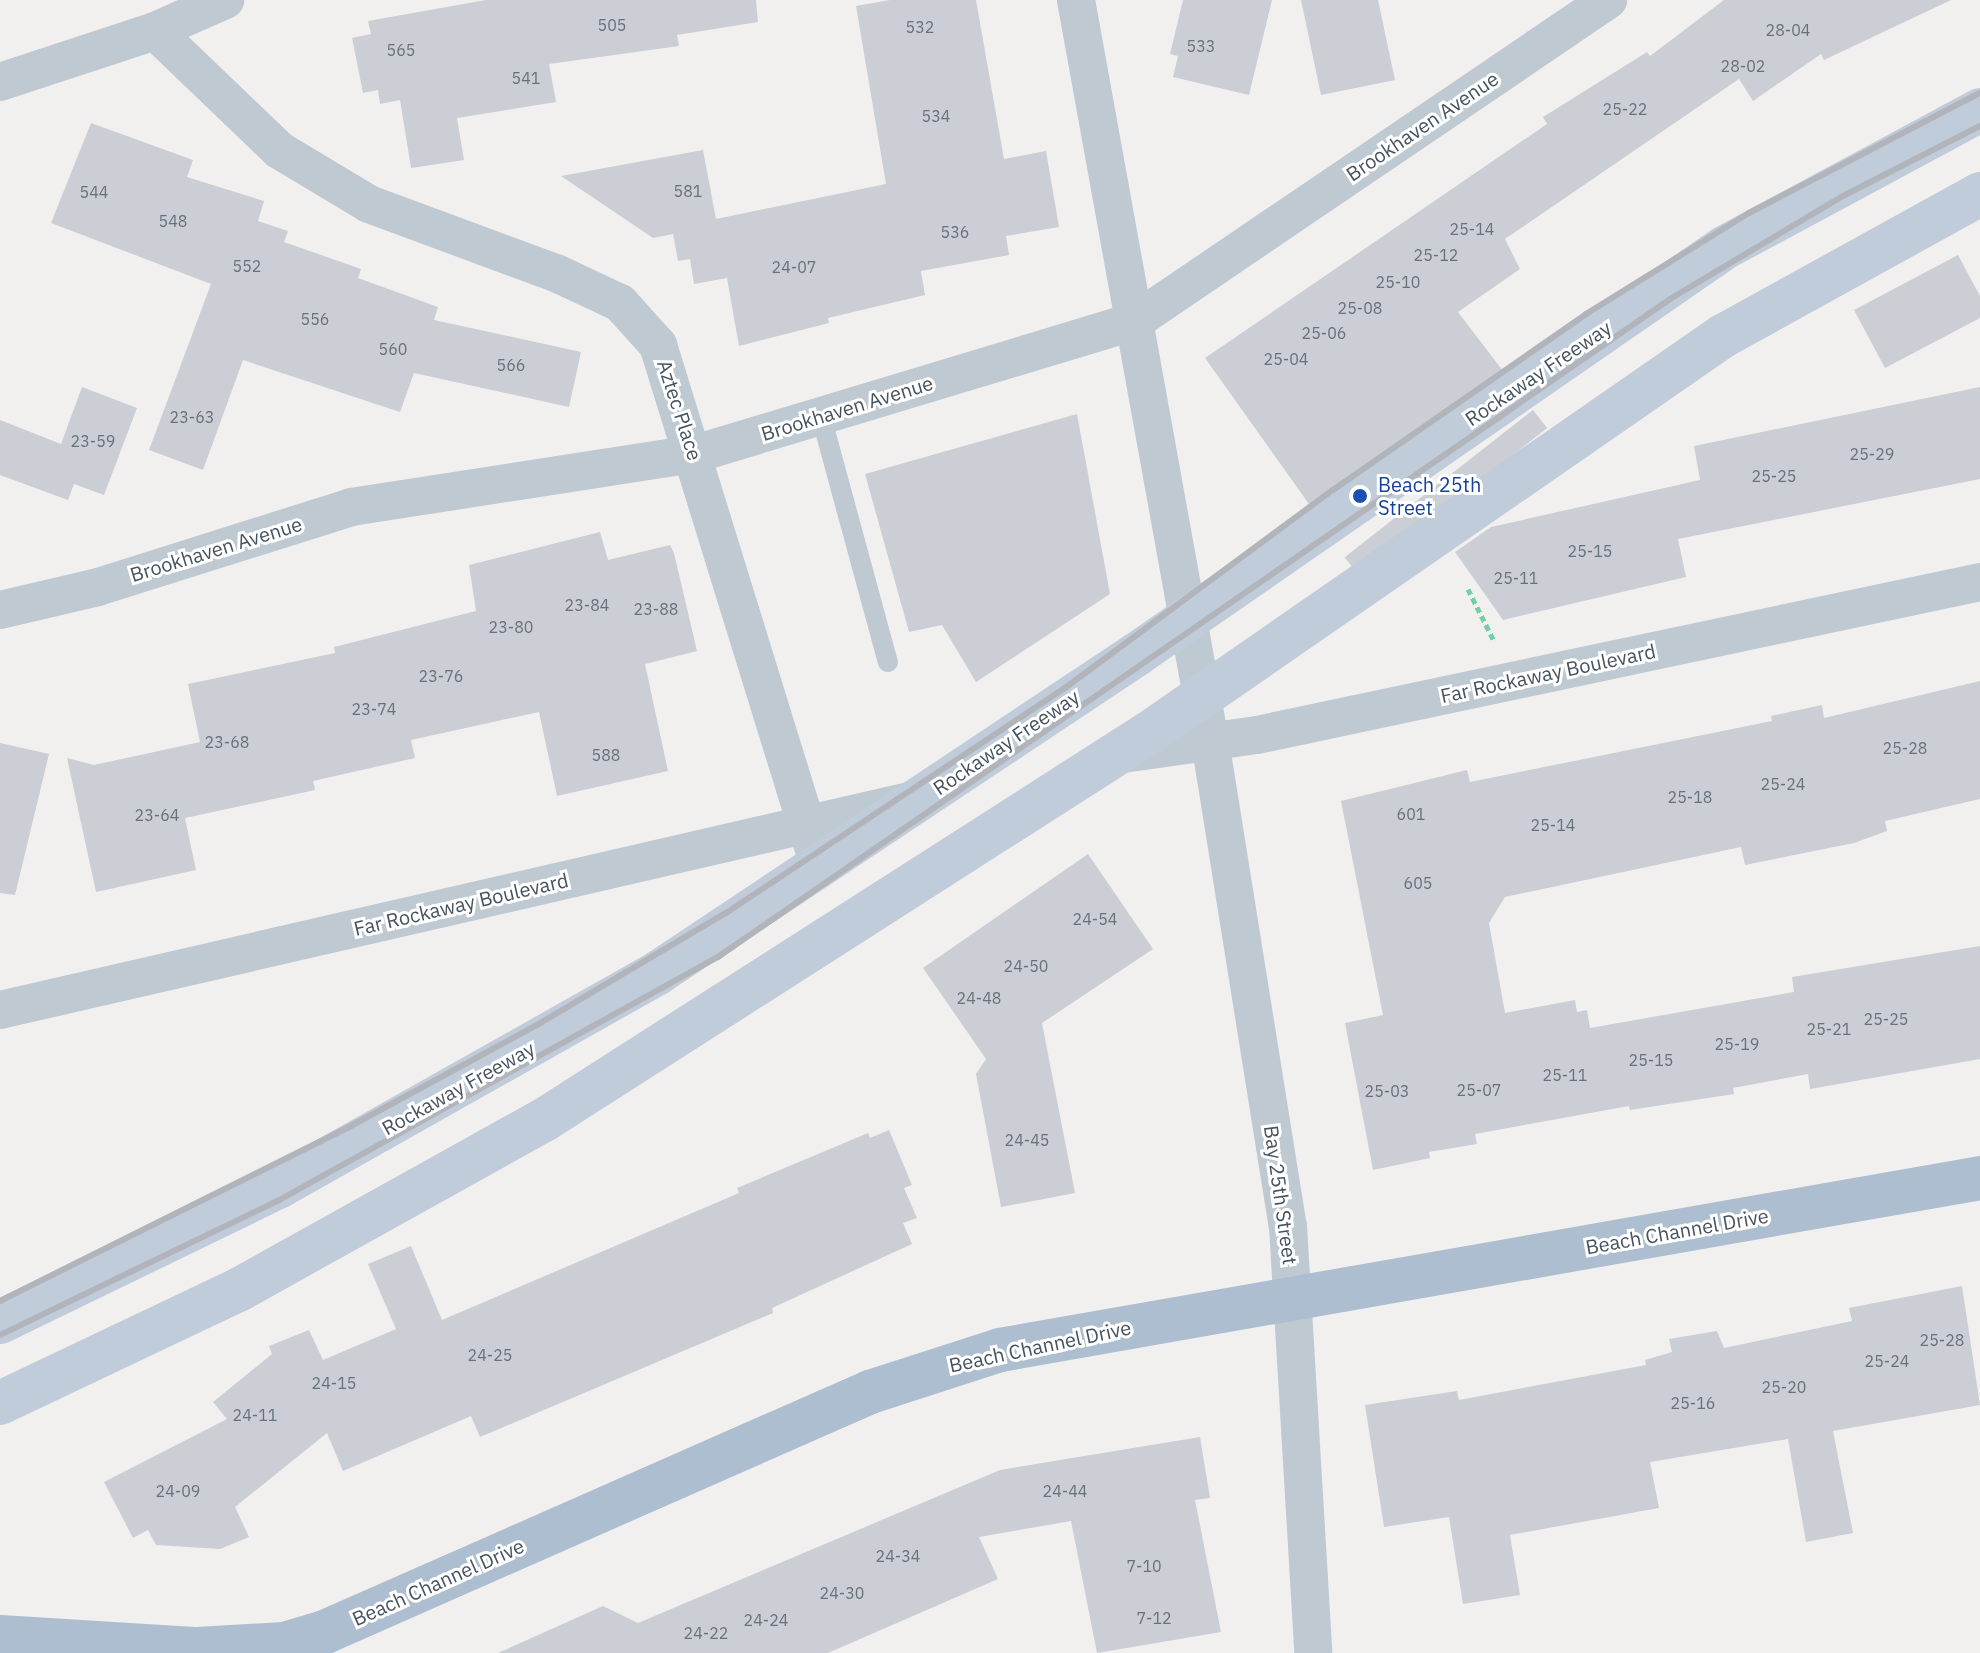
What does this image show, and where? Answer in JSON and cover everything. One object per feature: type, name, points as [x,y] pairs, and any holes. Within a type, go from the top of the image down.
[{"type":"main road","name":"Beach Channel Drive","points":[[9,1639],[233,1649],[318,1642],[916,1374],[1026,1344],[1980,1178]]},
{"type":"street","points":[[0,82],[155,31],[225,0]]},
{"type":"street","points":[[1076,0],[1210,741]]},
{"type":"street","name":"Brookhaven Avenue","points":[[0,610],[98,587],[351,507],[695,454],[1135,321],[1608,0]]},
{"type":"street","name":"Aztec Place","points":[[155,31],[279,150],[369,204],[556,273],[620,303],[658,345],[695,454],[820,869]]},
{"type":"street","name":"Rockaway Freeway","points":[[0,1322],[278,1187],[457,1090],[659,972],[820,869],[1724,248],[1980,110]]},
{"type":"street","points":[[0,1403],[170,1325],[411,1198],[834,939],[1115,755],[1723,336],[1980,194]]},
{"type":"street","name":"Far Rockaway Boulevard","points":[[1115,755],[1210,741],[1980,582]]},
{"type":"street","name":"Bay 25th Street","points":[[1210,741],[1288,1226],[1313,1653]]},
{"type":"street","name":"Far Rockaway Boulevard","points":[[0,1010],[922,798]]},
{"type":"lane","points":[[821,416],[888,662]]},
{"type":"path","points":[[1468,589],[1496,645]]},
{"type":"building","points":[[486,0],[756,0],[758,22],[677,35],[679,46],[549,64],[556,102],[457,118],[464,160],[411,168],[400,100],[380,104],[378,90],[363,93],[352,38],[371,34],[368,21]]},
{"type":"building","points":[[890,0],[976,0],[1004,159],[1046,151],[1059,227],[1006,236],[1009,255],[921,271],[925,295],[828,318],[829,323],[739,346],[727,278],[694,284],[690,259],[678,261],[673,234],[653,238],[561,176],[703,150],[716,219],[886,184],[856,6]]},
{"type":"building","points":[[1183,0],[1272,0],[1249,95],[1173,77],[1178,56],[1170,54]]},
{"type":"building","points":[[1301,0],[1378,0],[1395,80],[1321,95]]},
{"type":"building","points":[[1724,0],[1951,0],[1824,60],[1821,54],[1753,101],[1739,79],[1505,239],[1520,269],[1458,312],[1503,371],[1309,504],[1205,358],[1547,124],[1543,117],[1647,52],[1650,56]]},
{"type":"building","points":[[91,123],[193,160],[187,177],[264,201],[258,221],[288,231],[284,242],[361,269],[358,278],[438,307],[434,320],[581,352],[569,407],[414,373],[400,412],[243,360],[203,470],[149,450],[211,284],[51,223]]},
{"type":"building","points":[[1958,255],[1980,296],[1980,318],[1885,368],[1854,310]]},
{"type":"building","points":[[82,387],[137,408],[104,495],[74,484],[68,500],[0,475],[0,420],[61,444]]},
{"type":"building","points":[[1980,387],[1980,479],[1678,539],[1686,577],[1503,620],[1455,552],[1491,527],[1700,480],[1694,446]]},
{"type":"building","points":[[1533,410],[1547,428],[1359,575],[1345,557]]},
{"type":"building","points":[[1077,414],[1110,594],[976,682],[942,625],[909,632],[865,474]]},
{"type":"building","points":[[600,532],[608,560],[670,545],[674,553],[697,651],[645,664],[668,771],[557,796],[539,712],[411,740],[415,758],[313,781],[315,790],[185,818],[196,870],[96,892],[67,758],[94,765],[200,742],[188,684],[335,653],[334,647],[476,611],[469,565]]},
{"type":"building","points":[[1980,681],[1980,799],[1885,821],[1887,831],[1854,843],[1745,865],[1741,847],[1505,897],[1489,923],[1505,1013],[1575,1000],[1577,1012],[1587,1010],[1590,1028],[1794,992],[1792,977],[1980,946],[1980,1059],[1810,1089],[1808,1074],[1733,1088],[1734,1094],[1630,1110],[1629,1106],[1475,1134],[1477,1144],[1429,1152],[1430,1158],[1373,1170],[1345,1023],[1383,1015],[1341,801],[1467,770],[1470,782],[1772,721],[1771,716],[1822,705],[1824,718]]},
{"type":"building","points":[[0,743],[49,754],[15,895],[0,893]]},
{"type":"building","points":[[1088,854],[1153,949],[1042,1023],[1075,1193],[1001,1207],[976,1074],[986,1059],[923,968]]},
{"type":"building","points":[[889,1130],[912,1185],[904,1188],[917,1218],[903,1223],[912,1244],[772,1308],[773,1313],[480,1437],[471,1416],[343,1471],[327,1433],[235,1507],[249,1537],[220,1549],[156,1545],[148,1530],[133,1538],[104,1482],[227,1419],[213,1402],[272,1354],[269,1346],[309,1330],[323,1360],[396,1329],[368,1264],[411,1246],[442,1320],[739,1193],[737,1188],[868,1133],[870,1138]]},
{"type":"building","points":[[1962,1286],[1980,1405],[1833,1431],[1853,1533],[1806,1542],[1788,1439],[1650,1462],[1659,1508],[1510,1535],[1520,1595],[1463,1604],[1449,1517],[1384,1527],[1365,1405],[1457,1391],[1459,1400],[1646,1365],[1645,1360],[1672,1352],[1669,1339],[1717,1331],[1724,1348],[1852,1321],[1849,1308]]},
{"type":"building","points":[[1200,1437],[1210,1498],[1195,1500],[1221,1632],[1097,1653],[1071,1521],[979,1537],[998,1579],[828,1653],[498,1653],[603,1606],[638,1623],[1000,1470]]},
{"type":"railway","points":[[0,1301],[349,1127],[537,1025],[726,913],[1065,688],[1333,490],[1586,314],[1749,213],[1980,93]]},
{"type":"railway","points":[[0,1335],[281,1199],[718,957],[1670,299],[1841,197],[1980,126]]},
{"type":"place","name":"Beach 25th Street","points":[[1360,496]]}]
